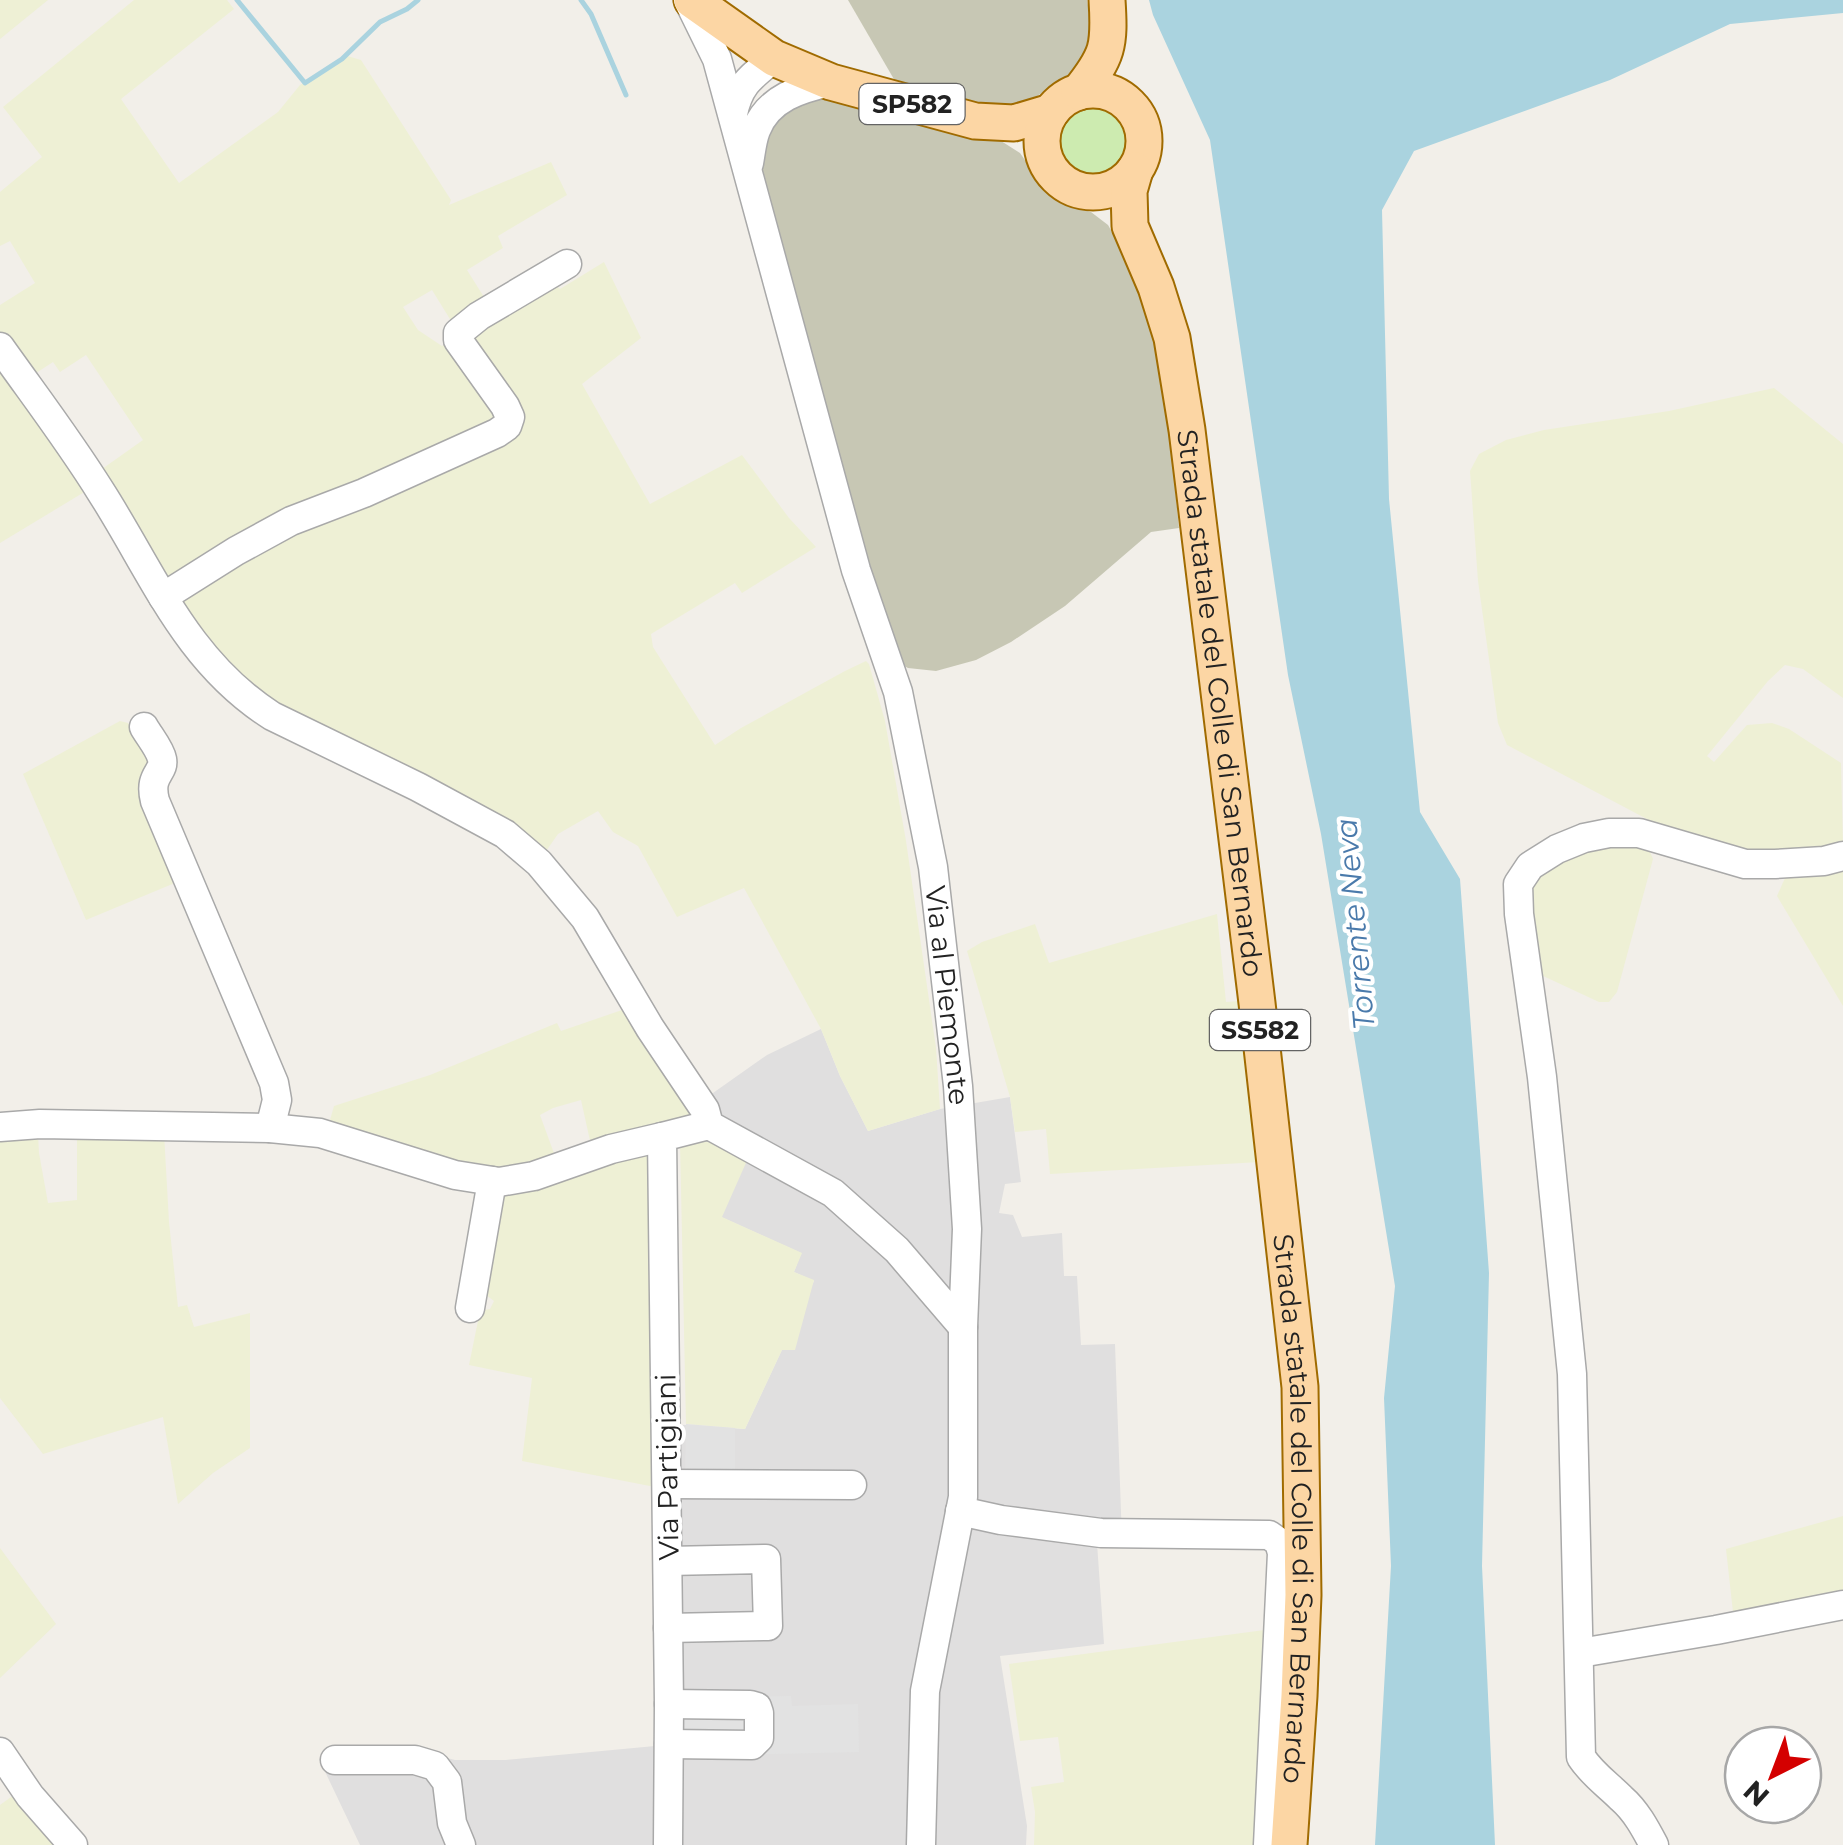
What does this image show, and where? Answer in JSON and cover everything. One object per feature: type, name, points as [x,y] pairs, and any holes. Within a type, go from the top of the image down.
[{"type":"main road","name":"Via al Piemonte","points":[[690,0],[774,58],[831,82],[993,122],[1014,122],[1065,102]]},
{"type":"main road","points":[[1106,50],[1128,105],[1138,119],[1143,136],[1142,154],[1125,180],[1113,188],[1090,192],[1060,180],[1044,156],[1042,134],[1065,102],[1096,71],[1106,50],[1107,0]]},
{"type":"main road","points":[[1065,102],[1102,92],[1128,105]]},
{"type":"main road","name":"Via al Piemonte","points":[[993,122],[1030,142],[1044,156]]},
{"type":"main road","name":"Strada statale del Colle di San Bernardo","points":[[1130,226],[1134,170]]},
{"type":"main road","name":"Strada statale del Colle di San Bernardo","points":[[1090,192],[1110,204],[1130,226],[1172,338],[1257,1003],[1300,1387],[1302,1595],[1290,1845]]},
{"type":"street","name":"Via al Piemonte","points":[[690,0],[717,58],[856,570],[898,692],[933,867],[958,1086],[967,1229],[963,1497],[926,1691],[921,1845]]},
{"type":"street","points":[[733,114],[736,96],[748,79],[774,58]]},
{"type":"street","name":"Via al Piemonte","points":[[748,169],[755,131],[774,104],[793,92],[831,82]]},
{"type":"street","points":[[163,597],[291,521],[364,493],[507,426],[510,417],[505,406],[458,340],[458,333],[479,316],[567,264]]},
{"type":"street","points":[[0,347],[101,491],[192,643],[219,673],[252,704],[272,716],[505,834],[540,863],[585,918],[650,1028],[706,1110],[709,1124]]},
{"type":"street","points":[[144,728],[162,758],[151,787],[155,801],[274,1083],[278,1100],[270,1128]]},
{"type":"street","points":[[1654,1845],[1641,1821],[1591,1773],[1581,1757],[1572,1374],[1518,884],[1530,866],[1557,849],[1609,833],[1639,833],[1745,864],[1843,856]]},
{"type":"street","points":[[0,1127],[40,1124],[270,1128],[320,1133],[455,1176],[492,1181],[534,1176],[612,1149],[709,1124],[833,1193],[897,1250],[963,1326]]},
{"type":"street","name":"Via Partigiani","points":[[662,1137],[668,1845]]},
{"type":"street","points":[[470,1308],[492,1181]]},
{"type":"street","points":[[667,1484],[852,1486]]},
{"type":"street","points":[[960,1510],[1001,1520],[1100,1533],[1269,1535],[1279,1542],[1280,1609],[1268,1845]]},
{"type":"street","points":[[668,1561],[766,1559],[768,1626],[668,1628]]},
{"type":"street","points":[[1580,1652],[1843,1604]]},
{"type":"street","points":[[669,1704],[750,1705],[759,1713],[758,1738],[752,1745],[670,1744]]},
{"type":"street","points":[[0,1752],[30,1796],[73,1845]]},
{"type":"street","points":[[334,1760],[415,1760],[435,1766],[447,1782],[452,1822],[461,1845]]},
{"type":"shaded area","points":[[0,0],[48,0],[0,39]]},
{"type":"shaded area","points":[[134,0],[227,0],[234,9],[121,99],[179,183],[278,112],[300,85],[335,65],[344,55],[361,60],[451,200],[449,205],[551,162],[567,195],[498,236],[503,248],[467,270],[494,313],[550,279],[560,289],[604,262],[641,338],[582,384],[650,504],[742,455],[816,547],[742,593],[735,583],[651,634],[653,647],[715,745],[845,671],[866,661],[869,664],[885,721],[906,841],[936,1048],[940,1109],[868,1131],[821,1029],[744,888],[677,917],[638,846],[613,832],[598,811],[558,834],[544,854],[283,711],[220,662],[95,474],[143,440],[86,355],[60,372],[53,362],[30,377],[0,340],[0,305],[35,283],[10,241],[0,246],[0,192],[42,157],[3,107]],"holes":[[[432,290],[453,324],[454,339],[442,346],[418,330],[403,307]]]},
{"type":"shaded area","points":[[848,0],[1087,0],[1091,21],[1083,66],[1022,106],[974,103],[895,81]]},
{"type":"shaded area","points":[[822,99],[998,139],[1020,153],[1040,182],[1108,225],[1152,326],[1168,414],[1179,528],[1151,532],[1065,606],[1011,642],[976,660],[936,671],[908,668],[897,662],[845,498],[772,228],[760,162],[767,127],[794,103]]},
{"type":"shaded area","points":[[0,366],[86,491],[0,543]]},
{"type":"shaded area","points":[[1774,388],[1843,444],[1843,698],[1803,669],[1785,665],[1707,756],[1714,762],[1747,725],[1772,723],[1789,729],[1841,763],[1843,848],[1767,858],[1662,827],[1507,745],[1498,723],[1478,581],[1470,471],[1479,454],[1506,440]]},
{"type":"shaded area","points":[[120,721],[128,723],[156,761],[182,880],[86,920],[23,774]]},
{"type":"shaded area","points":[[1595,843],[1647,845],[1653,859],[1617,992],[1609,1002],[1599,1002],[1533,968],[1529,886],[1537,872]]},
{"type":"shaded area","points":[[1843,860],[1843,1006],[1777,896],[1789,869]]},
{"type":"shaded area","points":[[1217,914],[1226,1002],[1239,1001],[1260,1162],[1050,1174],[1046,1129],[1015,1132],[1010,1097],[967,951],[1035,924],[1049,963]]},
{"type":"shaded area","points":[[622,1010],[692,1115],[591,1145],[581,1100],[553,1108],[540,1115],[555,1156],[500,1170],[468,1169],[328,1127],[334,1106],[430,1075],[557,1023],[561,1031]]},
{"type":"shaded area","points":[[821,1029],[868,1131],[940,1109],[1010,1097],[1021,1182],[1005,1184],[999,1213],[1013,1215],[1022,1237],[1062,1233],[1064,1276],[1077,1276],[1081,1345],[1115,1344],[1122,1540],[1097,1543],[1104,1644],[1000,1656],[1027,1826],[1026,1845],[360,1845],[319,1759],[330,1749],[432,1754],[455,1760],[506,1760],[655,1746],[655,1423],[745,1429],[814,1281],[794,1272],[801,1253],[721,1217],[725,1145],[701,1141],[700,1112],[713,1093],[767,1055]]},
{"type":"shaded area","points":[[77,1133],[164,1133],[178,1307],[187,1305],[194,1327],[250,1313],[250,1448],[178,1504],[163,1417],[43,1454],[0,1398],[0,1134],[38,1134],[48,1203],[77,1200]]},
{"type":"shaded area","points":[[680,1142],[725,1145],[749,1156],[722,1217],[802,1253],[794,1272],[814,1280],[795,1350],[782,1350],[745,1429],[686,1424]]},
{"type":"shaded area","points":[[647,1153],[655,1487],[522,1461],[532,1378],[469,1365],[480,1311],[490,1309],[494,1301],[486,1295],[499,1189]]},
{"type":"shaded area","points":[[686,1424],[735,1428],[735,1481],[685,1481]]},
{"type":"shaded area","points":[[1843,1516],[1843,1598],[1734,1621],[1726,1549]]},
{"type":"shaded area","points":[[0,1548],[56,1624],[0,1678]]},
{"type":"shaded area","points":[[1272,1629],[1257,1845],[1034,1845],[1031,1787],[1064,1782],[1058,1737],[1020,1741],[1009,1664]]},
{"type":"shaded area","points":[[791,1696],[792,1706],[858,1704],[859,1752],[679,1756],[679,1698]]},
{"type":"shaded area","points":[[18,1792],[65,1845],[0,1845],[0,1805]]},
{"type":"green space","points":[[1093,104],[1107,106],[1119,114],[1127,126],[1127,154],[1119,166],[1107,174],[1093,176],[1079,174],[1067,166],[1059,154],[1057,140],[1059,126],[1067,114],[1079,106]]},
{"type":"water","name":"Torrente Neva","points":[[1149,0],[1843,0],[1843,13],[1730,24],[1610,80],[1414,151],[1382,210],[1389,499],[1420,812],[1460,879],[1489,1273],[1482,1566],[1495,1845],[1375,1845],[1391,1566],[1384,1398],[1395,1286],[1321,834],[1288,675],[1210,140]]},
{"type":"waterway","points":[[237,0],[305,83],[342,59],[380,22],[418,0]]},
{"type":"waterway","points":[[581,0],[591,14],[626,95]]}]
